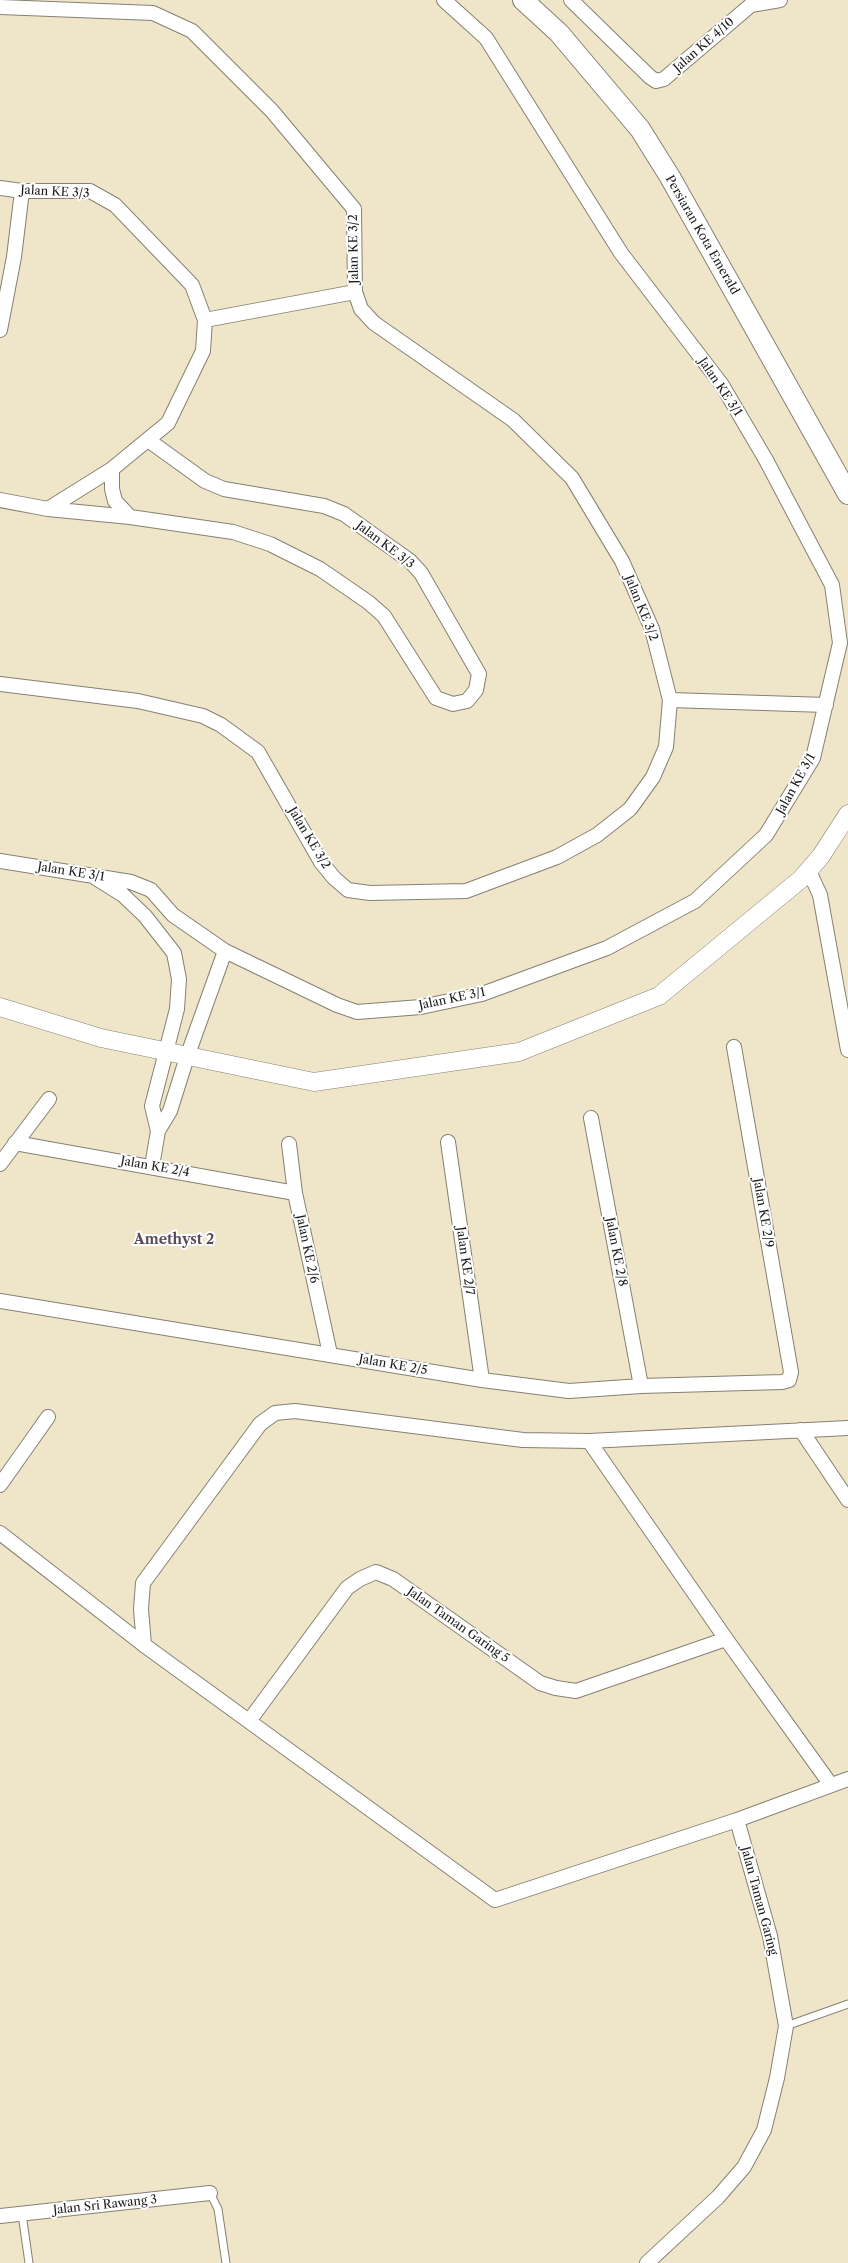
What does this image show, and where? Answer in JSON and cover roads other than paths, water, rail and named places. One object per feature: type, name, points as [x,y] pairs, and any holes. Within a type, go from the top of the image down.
[{"type":"main road","name":"Persiaran Kota Emerald","points":[[524,0],[560,33],[640,129],[670,177],[848,494]]},
{"type":"street","name":"Jalan KE 3/1","points":[[0,861],[131,882],[151,890],[173,915],[225,951],[337,1005],[357,1012],[421,1007],[482,994],[607,948],[695,901],[766,835],[813,758],[840,644],[832,585],[766,460],[722,385],[622,253],[486,38],[444,0]]},
{"type":"street","name":"Jalan KE 4/10","points":[[571,0],[656,81],[664,79],[750,5],[780,0]]},
{"type":"street","name":"Jalan KE 3/2","points":[[0,8],[14,10],[153,13],[192,31],[272,110],[354,209],[355,292],[361,309],[374,323],[513,420],[572,478],[622,561],[652,629],[670,700],[666,747],[653,778],[630,809],[597,836],[557,857],[466,891],[370,893],[348,890],[334,878],[321,862],[258,752],[221,725],[203,716],[138,701],[0,684]]},
{"type":"street","name":"Jalan KE 3/3","points":[[0,188],[22,191],[90,191],[115,205],[192,285],[205,320],[203,351],[168,423],[148,440],[205,481],[224,489],[324,506],[344,514],[410,561],[421,573],[479,674],[476,690],[467,701],[452,704],[436,698],[384,616],[368,602],[304,559],[270,544],[233,532],[130,516],[48,509],[0,500]]},
{"type":"street","points":[[0,330],[14,257],[22,191]]},
{"type":"street","points":[[205,320],[355,292]]},
{"type":"street","points":[[48,509],[112,469],[148,440]]},
{"type":"street","points":[[112,469],[112,489],[116,501],[130,516]]},
{"type":"street","points":[[670,700],[826,705]]},
{"type":"street","points":[[0,1007],[101,1038],[314,1082],[519,1052],[659,996],[809,871],[848,814]]},
{"type":"street","points":[[809,871],[820,895],[848,1050]]},
{"type":"street","points":[[91,875],[123,896],[145,916],[174,953],[179,979],[177,1009],[152,1106],[158,1131]]},
{"type":"street","points":[[152,1166],[158,1131],[170,1111],[225,951]]},
{"type":"street","name":"Jalan KE 2/9","points":[[734,1047],[791,1372],[789,1380]]},
{"type":"street","points":[[0,1164],[49,1098]]},
{"type":"street","name":"Jalan KE 2/8","points":[[591,1118],[641,1386]]},
{"type":"street","name":"Jalan KE 2/7","points":[[448,1142],[482,1380]]},
{"type":"street","name":"Jalan KE 2/4","points":[[15,1144],[152,1166],[295,1193]]},
{"type":"street","name":"Jalan KE 2/6","points":[[289,1144],[295,1193],[330,1354]]},
{"type":"street","name":"Jalan KE 2/5","points":[[0,1301],[482,1380],[568,1391],[641,1386],[782,1382],[789,1380]]},
{"type":"street","points":[[144,1645],[141,1609],[143,1583],[260,1424],[275,1413],[294,1411],[523,1440],[589,1441],[848,1428]]},
{"type":"street","points":[[0,1485],[48,1417]]},
{"type":"street","points":[[802,1430],[848,1500]]},
{"type":"street","points":[[589,1441],[726,1639],[831,1785]]},
{"type":"street","points":[[0,1533],[144,1645],[496,1900],[737,1820],[848,1780]]},
{"type":"street","name":"Jalan Taman Garing 5","points":[[250,1722],[347,1588],[360,1578],[376,1572],[393,1579],[540,1682],[556,1688],[576,1691],[726,1639]]},
{"type":"street","name":"Jalan Taman Garing","points":[[647,2263],[718,2198],[744,2167],[764,2130],[777,2078],[786,2026],[770,1936],[737,1820]]},
{"type":"street","name":"Jalan Sri Rawang 3","points":[[0,2216],[210,2193]]},
{"type":"lane","points":[[786,2026],[848,2004]]},
{"type":"lane","points":[[210,2193],[218,2209],[226,2263]]},
{"type":"lane","points":[[22,2214],[29,2263]]},
{"type":"district","name":"Amethyst 2","points":[[174,1240]]}]
